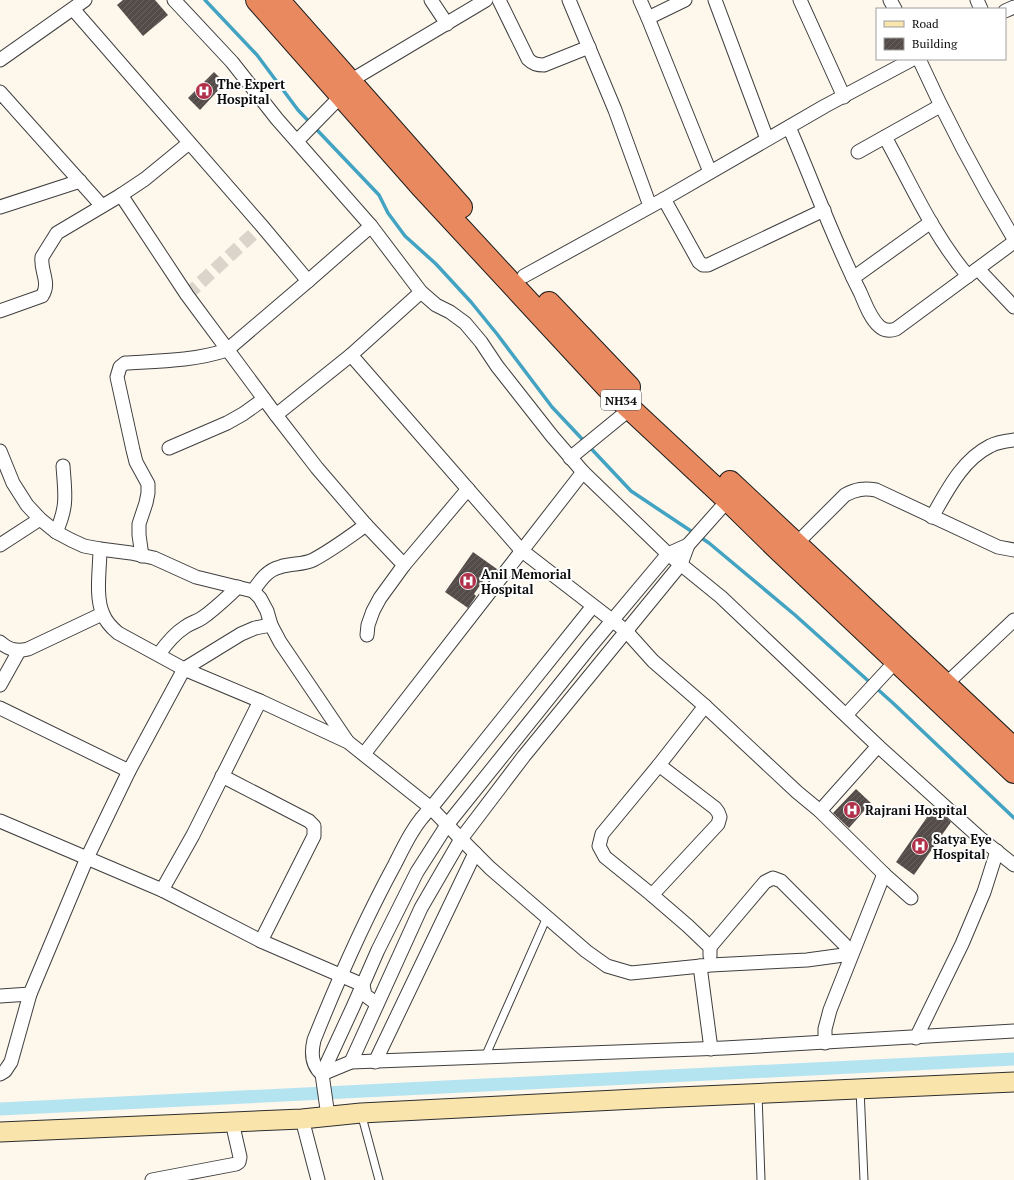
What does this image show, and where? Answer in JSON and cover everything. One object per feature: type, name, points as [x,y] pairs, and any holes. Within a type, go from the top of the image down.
[{"type":"highway","name":"NH34","points":[[257,0],[346,88],[450,195],[621,379],[797,543],[1014,749]]},
{"type":"highway","name":"NH34","points":[[278,0],[421,186],[608,388],[1014,772]]},
{"type":"street","points":[[0,60],[86,0]]},
{"type":"street","points":[[174,0],[232,62],[277,119],[371,226],[421,292],[436,305],[450,312],[465,323],[481,342],[497,366],[570,458],[583,472],[668,554],[721,597],[878,746],[980,838],[1014,865]]},
{"type":"street","points":[[431,0],[447,24]]},
{"type":"street","points":[[297,140],[313,126],[346,88],[486,0]]},
{"type":"street","points":[[499,0],[528,59],[532,63],[544,65],[589,47]]},
{"type":"street","points":[[569,0],[615,110],[650,206]]},
{"type":"street","points":[[640,0],[710,172]]},
{"type":"street","points":[[648,18],[685,0]]},
{"type":"street","points":[[715,0],[767,139]]},
{"type":"street","points":[[800,0],[844,96]]},
{"type":"street","points":[[73,9],[258,220],[308,281]]},
{"type":"street","points":[[524,276],[844,96],[911,60]]},
{"type":"street","points":[[789,127],[835,240],[875,321],[881,328],[889,331],[896,329],[1014,241],[989,199],[940,106],[919,60]]},
{"type":"street","points":[[0,92],[102,206]]},
{"type":"street","points":[[858,152],[940,106]]},
{"type":"street","points":[[885,137],[931,222],[957,264],[973,273],[1014,307]]},
{"type":"street","points":[[0,311],[42,296],[45,291],[46,284],[41,261],[57,233],[145,179],[189,143]]},
{"type":"street","points":[[0,208],[80,182]]},
{"type":"street","points":[[121,195],[187,295],[276,415],[366,525],[404,565]]},
{"type":"street","points":[[664,198],[699,262],[703,265],[708,265],[824,210]]},
{"type":"street","points":[[853,278],[931,222]]},
{"type":"street","points":[[142,556],[139,524],[146,503],[148,484],[136,462],[117,371],[125,363],[188,359],[227,350],[371,226]]},
{"type":"street","points":[[276,415],[351,355],[421,292]]},
{"type":"street","points":[[351,355],[521,550],[626,631],[653,661],[706,706],[797,792],[820,811],[884,874],[911,898]]},
{"type":"street","points":[[169,448],[227,423],[244,414],[264,399]]},
{"type":"street","points":[[570,458],[630,409]]},
{"type":"street","points":[[932,517],[955,479],[972,459],[990,445],[1014,440]]},
{"type":"street","points":[[0,452],[27,505],[40,519],[56,532],[84,546],[154,558],[196,577],[219,584],[253,591],[260,598],[267,611],[271,625],[280,642],[348,742]]},
{"type":"street","points":[[56,532],[64,512],[65,499],[63,466]]},
{"type":"street","points":[[364,754],[583,472]]},
{"type":"street","points":[[797,543],[845,495],[855,490],[867,488],[876,490],[998,547],[1014,550]]},
{"type":"street","points":[[367,635],[368,625],[380,598],[404,565],[468,489]]},
{"type":"street","points":[[351,1062],[421,908],[460,840],[524,756],[681,564],[688,545],[728,500]]},
{"type":"street","points":[[0,545],[40,519]]},
{"type":"street","points":[[253,591],[259,581],[268,572],[280,566],[295,565],[311,561],[326,553],[366,525]]},
{"type":"street","points":[[327,1111],[323,1078],[378,950],[418,872],[447,825],[612,620],[668,554],[688,545]]},
{"type":"street","points":[[100,549],[99,598],[102,614],[109,625],[118,633],[184,669],[260,701],[348,742],[431,808],[460,840],[586,951],[607,966],[631,972],[807,960],[851,954]]},
{"type":"street","points":[[159,654],[169,640],[180,630],[200,620],[238,587]]},
{"type":"street","points":[[323,1078],[313,1062],[312,1048],[314,1040],[340,975],[378,895],[417,824],[593,606]]},
{"type":"street","points":[[0,642],[11,649],[19,651],[28,649],[102,614]]},
{"type":"street","points":[[945,685],[1014,620]]},
{"type":"street","points":[[0,1074],[5,1071],[11,1062],[30,994],[87,858],[129,771],[184,669],[241,634],[255,628],[271,625]]},
{"type":"street","points":[[0,685],[19,651]]},
{"type":"street","points":[[846,715],[896,661]]},
{"type":"street","points":[[162,890],[193,835],[260,701]]},
{"type":"street","points":[[706,706],[602,834],[600,846],[605,856],[688,926],[710,947]]},
{"type":"street","points":[[0,708],[129,771]]},
{"type":"street","points":[[820,811],[878,746]]},
{"type":"street","points":[[652,895],[718,824],[720,817],[715,808],[659,765]]},
{"type":"street","points":[[222,776],[309,821],[314,826],[314,836],[261,941]]},
{"type":"street","points":[[0,821],[162,890],[261,941],[363,985]]},
{"type":"street","points":[[916,1038],[962,944],[984,892],[997,851]]},
{"type":"street","points":[[375,1062],[475,853]]},
{"type":"street","points":[[825,1043],[825,1029],[830,1010],[884,874]]},
{"type":"street","points":[[711,1049],[706,966],[710,947],[765,882],[774,878],[782,881],[844,944],[851,954]]},
{"type":"street","points":[[363,985],[365,995],[377,1004]]},
{"type":"street","points":[[0,996],[30,994]]},
{"type":"street","points":[[323,1078],[351,1062],[711,1049],[1014,1031]]},
{"type":"street","points":[[0,1132],[302,1119],[327,1111],[360,1113],[1014,1082]]},
{"type":"street","points":[[302,1119],[318,1180]]},
{"type":"street","points":[[152,1180],[236,1164],[239,1162],[240,1157],[232,1122]]},
{"type":"lane","points":[[485,1058],[547,917]]},
{"type":"lane","points":[[860,1089],[864,1180]]},
{"type":"lane","points":[[758,1093],[761,1180]]},
{"type":"lane","points":[[360,1113],[379,1180]]},
{"type":"building","points":[[123,0],[155,0],[168,15],[143,36],[117,5]]},
{"type":"building","points":[[214,72],[225,83],[200,110],[188,98]]},
{"type":"building","points":[[473,552],[497,569],[488,581],[485,578],[474,594],[476,596],[468,608],[445,592]]},
{"type":"building","points":[[856,789],[871,803],[849,828],[833,813]]},
{"type":"building","points":[[934,807],[951,822],[914,875],[896,862]]},
{"type":"waterway","points":[[205,0],[257,55],[298,110],[379,195],[388,213],[405,236],[436,264],[471,302],[552,407],[631,491],[709,543],[795,615],[894,704],[1014,818]]},
{"type":"waterway","points":[[0,1109],[1014,1059]]},
{"type":"tunnel","points":[[187,295],[262,226]]},
{"type":"place","name":"The Expert Hospital","points":[[204,91]]},
{"type":"place","name":"Anil Memorial Hospital","points":[[468,581]]},
{"type":"place","name":"Rajrani Hospital","points":[[852,810]]},
{"type":"place","name":"Satya Eye Hospital","points":[[920,846]]}]
